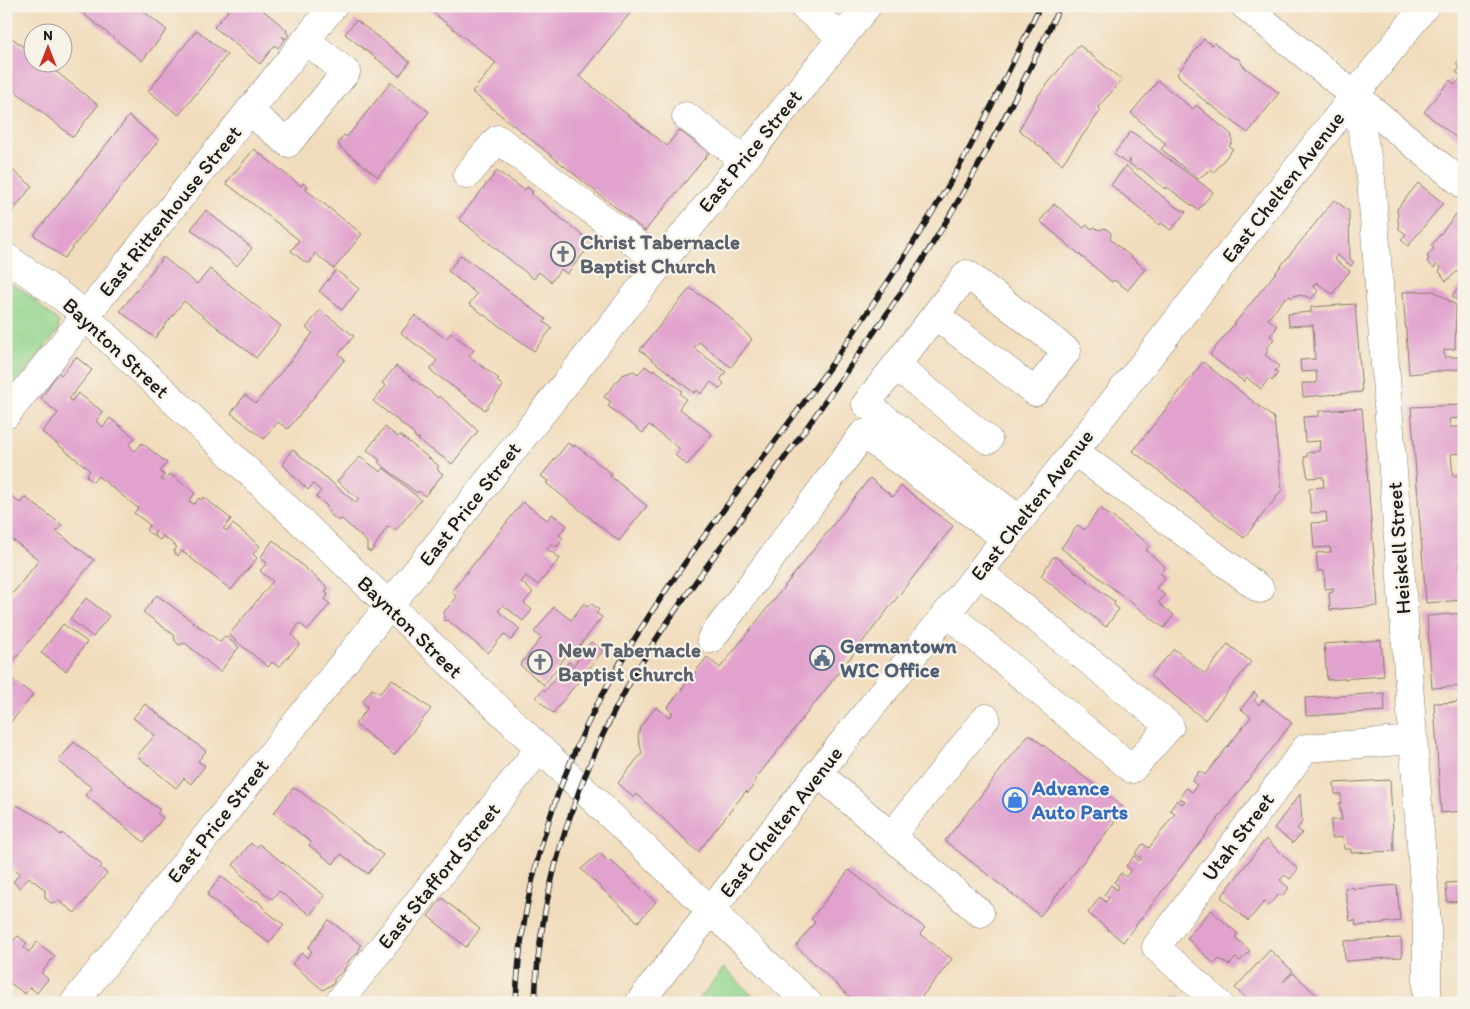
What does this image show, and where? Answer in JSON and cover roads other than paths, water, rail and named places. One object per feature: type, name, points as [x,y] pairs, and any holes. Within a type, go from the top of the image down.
[{"type":"street","name":"East Rittenhouse Street","points":[[6,415],[334,6]]},
{"type":"street","points":[[803,6],[842,37]]},
{"type":"street","name":"East Price Street","points":[[74,1003],[661,262],[867,6]]},
{"type":"street","name":"East Chelten Avenue","points":[[639,1003],[818,773],[947,613],[1425,6]]},
{"type":"street","points":[[1262,11],[1355,95],[1462,178]]},
{"type":"street","points":[[249,111],[288,143],[346,72],[306,40]]},
{"type":"street","name":"Heiskell Street","points":[[1355,95],[1371,178],[1427,926],[1426,1003]]},
{"type":"street","points":[[686,116],[743,159]]},
{"type":"street","points":[[467,175],[498,139],[661,262]]},
{"type":"street","name":"Baynton Street","points":[[6,257],[58,293],[85,317],[808,1003]]},
{"type":"street","points":[[936,315],[1036,392],[1067,351],[967,274],[866,404],[1013,529]]},
{"type":"street","points":[[896,366],[988,440]]},
{"type":"street","points":[[711,639],[863,434],[1013,529]]},
{"type":"street","points":[[1074,452],[1260,589]]},
{"type":"street","points":[[947,613],[1132,769],[1170,726],[979,572]]},
{"type":"street","points":[[892,835],[986,718]]},
{"type":"street","name":"Utah Street","points":[[1218,1003],[1156,947],[1306,748],[1414,740]]},
{"type":"street","name":"East Stafford Street","points":[[338,1003],[539,749]]},
{"type":"street","points":[[818,773],[980,913]]},
{"type":"railway","points":[[516,1003],[524,921],[543,839],[571,761],[607,686],[659,601],[836,358],[918,235],[973,141],[1003,84],[1040,6]]},
{"type":"railway","points":[[535,1003],[538,957],[555,865],[569,820],[603,733],[648,652],[679,605],[867,342],[935,241],[1021,86],[1060,6]]},
{"type":"place","name":"Christ Tabernacle Baptist Church","points":[[563,254]]},
{"type":"place","name":"Germantown WIC Office","points":[[822,658]]},
{"type":"place","name":"New Tabernacle Baptist Church","points":[[540,662]]},
{"type":"place","name":"Advance Auto Parts","points":[[1015,800]]}]
